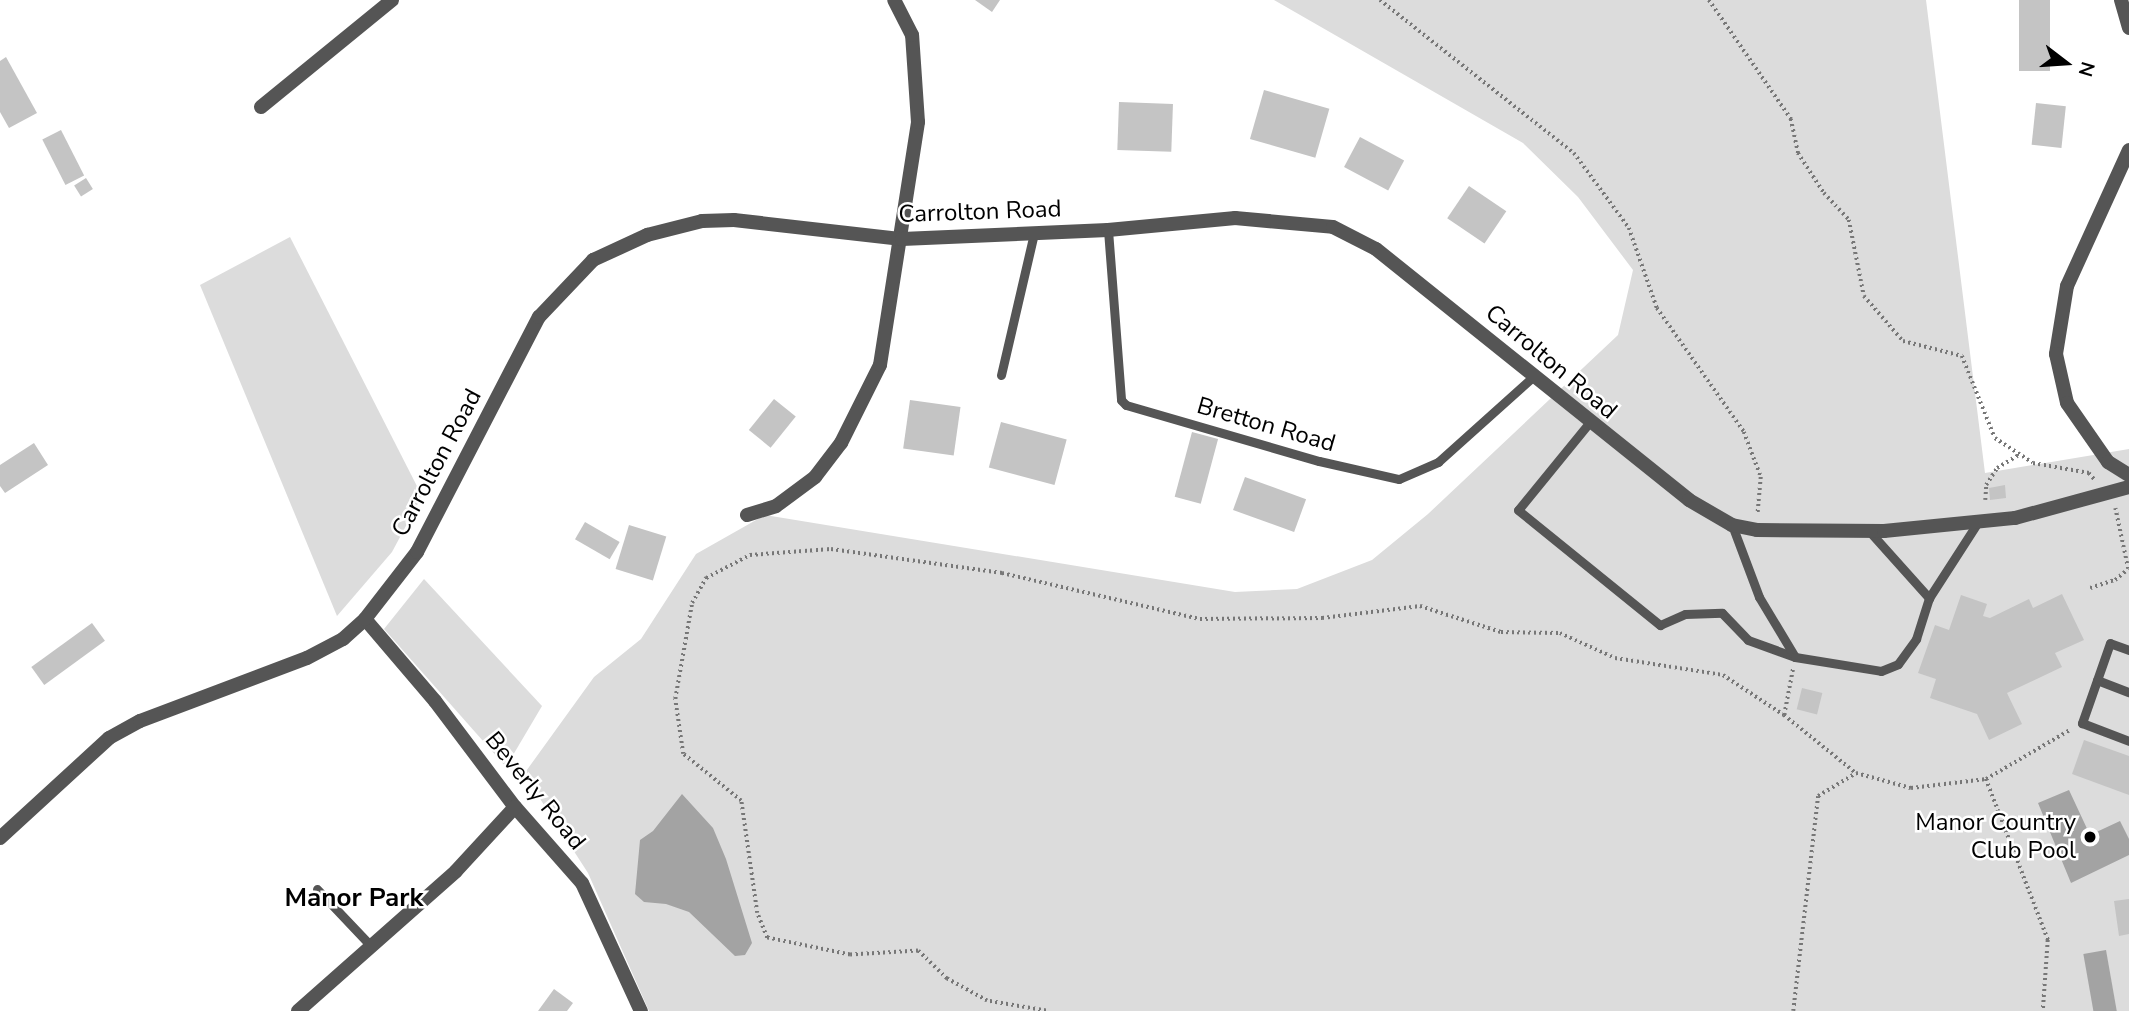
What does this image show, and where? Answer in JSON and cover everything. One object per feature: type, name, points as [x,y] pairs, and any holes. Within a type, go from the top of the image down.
[{"type":"street","points":[[261,107],[392,0]]},
{"type":"street","points":[[747,515],[776,506],[815,477],[841,443],[880,365],[902,239],[918,122],[912,35],[894,0]]},
{"type":"street","points":[[2121,0],[2129,28]]},
{"type":"street","points":[[2129,150],[2067,286],[2056,354],[2067,403],[2108,462],[2129,475]]},
{"type":"street","name":"Carrolton Road","points":[[0,838],[109,738],[140,721],[307,659],[343,639],[365,619],[417,552],[539,317],[593,260],[647,235],[702,222],[734,220],[902,239],[1108,230],[1235,218],[1333,227],[1376,249],[1535,375],[1589,423],[1689,500],[1732,525],[1757,530],[1870,532],[1978,522],[2015,518],[2129,487]]},
{"type":"street","name":"Beverly Road","points":[[365,619],[514,807],[582,883],[641,1011]]},
{"type":"street","points":[[298,1011],[456,871],[514,807]]},
{"type":"lane","name":"Bretton Road","points":[[1108,230],[1121,400],[1126,405],[1306,458],[1399,478],[1426,470],[1454,449],[1535,375]]},
{"type":"lane","points":[[1001,375],[1034,233]]},
{"type":"lane","points":[[1589,423],[1517,510],[1660,625],[1685,614],[1722,613],[1748,640],[1795,657],[1854,669],[1889,667],[1898,664],[1916,639],[1929,598],[1978,522]]},
{"type":"lane","points":[[1732,525],[1759,597],[1795,657]]},
{"type":"lane","points":[[1870,532],[1929,598]]},
{"type":"lane","points":[[2129,650],[2110,643],[2082,723],[2129,741]]},
{"type":"lane","points":[[2097,680],[2129,692]]},
{"type":"lane","points":[[317,889],[371,946]]},
{"type":"path","points":[[1380,0],[1574,153],[1629,228],[1657,308],[1744,432],[1761,477],[1757,530]]},
{"type":"path","points":[[1709,0],[1791,119],[1798,153],[1824,193],[1849,220],[1864,296],[1903,341],[1962,356],[1995,438],[2033,463],[2089,473],[2116,509],[2128,569],[2115,580],[2090,588]]},
{"type":"path","points":[[1985,500],[1986,485],[1997,468],[2020,454]]},
{"type":"path","points":[[1046,1011],[987,1001],[947,979],[918,951],[850,955],[767,938],[757,913],[741,801],[683,754],[675,699],[692,603],[706,578],[750,555],[831,549],[1002,573],[1200,619],[1322,618],[1420,606],[1501,632],[1560,633],[1615,658],[1723,675],[1784,715],[1856,773],[1911,788],[1986,779],[2082,723]]},
{"type":"path","points":[[1784,715],[1795,657]]},
{"type":"path","points":[[1793,1011],[1818,796],[1856,773]]},
{"type":"path","points":[[1986,779],[2048,940],[2043,1011]]},
{"type":"shaded area","points":[[1274,0],[1926,0],[1985,473],[2129,449],[2129,1011],[649,1011],[588,873],[524,774],[594,677],[641,639],[696,554],[765,515],[1235,592],[1297,589],[1372,560],[1428,514],[1618,335],[1633,270],[1578,197],[1523,143]]},
{"type":"shaded area","points":[[290,237],[422,496],[392,552],[337,616],[200,285]]},
{"type":"shaded area","points":[[424,579],[542,706],[506,767],[384,629]]},
{"type":"shaded area","name":"Manor Country Club Pool","points":[[2069,790],[2090,835],[2120,821],[2129,839],[2129,855],[2071,883],[2038,803]]},
{"type":"shaded area","points":[[682,794],[713,828],[726,859],[752,943],[745,955],[735,956],[689,912],[666,904],[644,902],[635,894],[640,840],[653,831]]},
{"type":"shaded area","points":[[2106,950],[2117,1011],[2093,1011],[2083,954]]},
{"type":"building","points":[[975,0],[1000,0],[992,12]]},
{"type":"building","points":[[2019,0],[2050,0],[2050,71],[2019,71]]},
{"type":"building","points":[[6,57],[37,113],[9,128],[0,112],[0,61]]},
{"type":"building","points":[[1264,90],[1329,109],[1315,158],[1250,139]]},
{"type":"building","points":[[1119,102],[1173,104],[1171,152],[1117,150]]},
{"type":"building","points":[[2036,103],[2066,106],[2061,148],[2032,145]]},
{"type":"building","points":[[61,130],[84,175],[65,185],[42,140]]},
{"type":"building","points":[[1360,137],[1404,160],[1388,190],[1344,167]]},
{"type":"building","points":[[86,178],[93,189],[81,196],[74,185]]},
{"type":"building","points":[[1469,186],[1506,211],[1484,243],[1447,218]]},
{"type":"building","points":[[774,399],[796,417],[771,448],[749,430]]},
{"type":"building","points":[[910,400],[961,407],[954,456],[903,449]]},
{"type":"building","points":[[1001,422],[1067,440],[1055,485],[989,467]]},
{"type":"building","points":[[1192,432],[1218,439],[1201,504],[1175,497]]},
{"type":"building","points":[[34,443],[48,465],[5,493],[0,486],[0,465]]},
{"type":"building","points":[[1245,477],[1306,499],[1294,532],[1233,510]]},
{"type":"building","points":[[2005,485],[2006,498],[1990,500],[1989,488]]},
{"type":"building","points":[[585,522],[620,542],[610,559],[575,539]]},
{"type":"building","points":[[629,525],[666,536],[653,580],[616,569]]},
{"type":"building","points":[[2062,594],[2084,640],[2055,653],[2062,667],[2007,693],[2022,724],[1989,740],[1977,714],[1930,698],[1936,679],[1918,673],[1935,625],[1949,630],[1961,595],[1987,604],[1983,616],[1990,618],[2029,599],[2033,608]]},
{"type":"building","points":[[92,623],[105,641],[44,685],[31,667]]},
{"type":"building","points":[[1802,688],[1822,693],[1817,714],[1797,709]]},
{"type":"building","points":[[2084,740],[2129,756],[2129,795],[2072,774]]},
{"type":"building","points":[[2129,899],[2129,934],[2119,936],[2114,901]]},
{"type":"building","points":[[554,989],[573,1003],[567,1011],[538,1011]]},
{"type":"place","name":"Manor Country Club Pool","points":[[2090,837]]},
{"type":"district","name":"Manor Park","points":[[354,898]]}]
